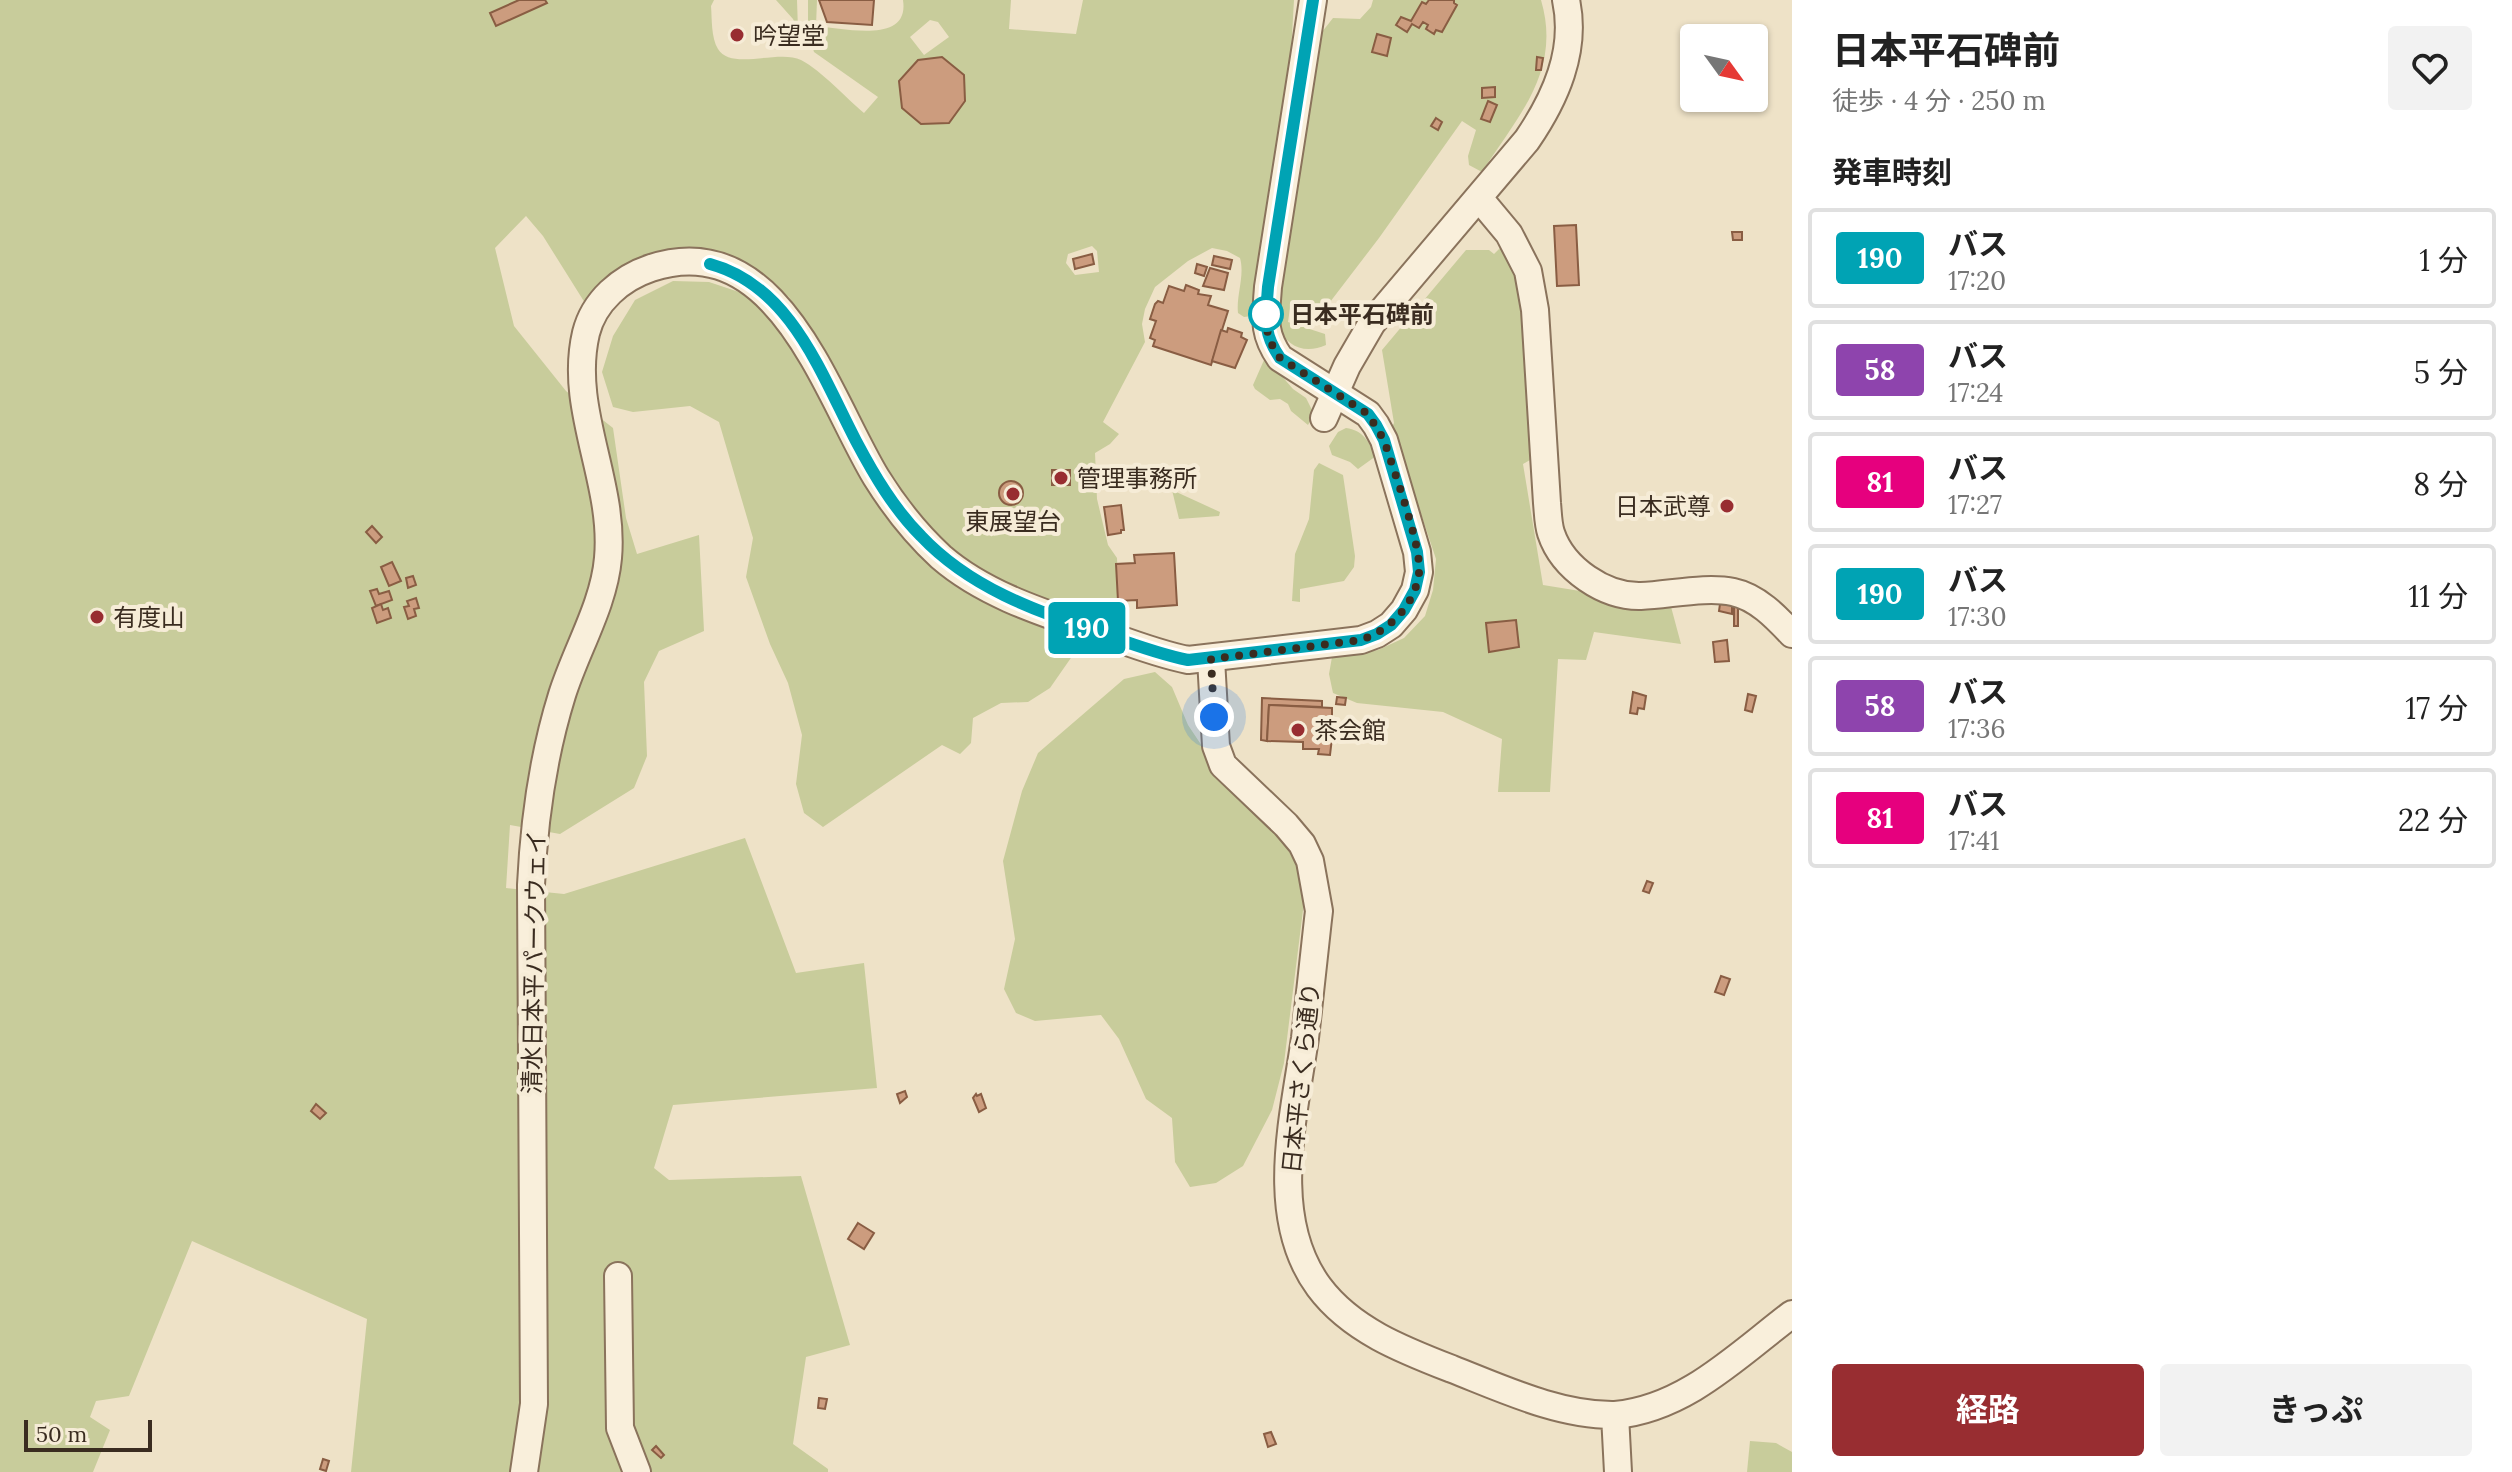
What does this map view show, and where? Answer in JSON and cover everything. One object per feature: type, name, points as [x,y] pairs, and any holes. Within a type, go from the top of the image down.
[{"type":"street","points":[[1211,659],[1369,637],[1391,625],[1415,590],[1419,572],[1417,552],[1384,440],[1368,414],[1330,406],[1280,358],[1265,327],[1268,287],[1313,0]]},
{"type":"street","points":[[1330,406],[1347,366],[1372,323],[1527,140],[1549,109],[1563,72],[1569,13],[1566,0]]},
{"type":"street","points":[[1479,198],[1498,217],[1528,271],[1535,310],[1547,503],[1551,533],[1559,548],[1581,573],[1612,592],[1636,596],[1733,592],[1761,604],[1792,634]]},
{"type":"street","name":"清水日本平パークウェイ","points":[[524,1472],[534,1404],[533,840],[561,695],[605,579],[608,558],[606,502],[584,403],[581,373],[587,327],[608,293],[627,278],[663,264],[710,264],[726,268],[759,288],[794,327],[817,363],[877,478],[918,534],[958,570],[1009,599],[1058,618],[1167,656],[1188,660],[1211,659]]},
{"type":"street","name":"日本平さくら通り","points":[[1211,659],[1216,746],[1223,765],[1302,844],[1316,885],[1319,911],[1289,1151],[1296,1239],[1318,1286],[1340,1310],[1390,1344],[1540,1402],[1596,1416],[1645,1410],[1695,1388],[1792,1314]]},
{"type":"street","points":[[618,1276],[620,1428],[637,1472]]},
{"type":"street","points":[[1615,1415],[1618,1472]]},
{"type":"green space","points":[[0,0],[714,0],[711,6],[713,34],[718,49],[724,55],[744,59],[792,57],[801,60],[864,113],[878,97],[814,52],[808,32],[808,0],[817,0],[816,26],[872,31],[886,29],[896,23],[902,14],[903,0],[1011,0],[1009,29],[1076,34],[1083,0],[1294,0],[1290,70],[1256,308],[1252,316],[1244,317],[1238,313],[1242,272],[1240,258],[1212,248],[1188,261],[1155,287],[1142,324],[1145,342],[1103,422],[1119,434],[1095,453],[1097,499],[1108,545],[1117,558],[1119,607],[1110,626],[1016,591],[954,553],[906,503],[830,362],[789,297],[740,261],[704,257],[585,303],[543,236],[526,216],[495,248],[514,326],[566,391],[613,428],[626,518],[637,554],[699,535],[704,631],[659,651],[644,682],[647,756],[634,788],[560,834],[510,825],[506,888],[564,894],[745,838],[796,973],[864,963],[877,1088],[673,1105],[654,1168],[669,1180],[801,1176],[850,1345],[806,1357],[793,1444],[828,1472],[351,1472],[367,1319],[192,1241],[129,1396],[96,1401],[90,1417],[110,1430],[93,1472],[0,1472]],"holes":[[[930,20],[938,22],[949,37],[924,55],[910,37]],[[1092,246],[1097,251],[1099,272],[1075,275],[1066,263],[1068,254]]]},
{"type":"green space","points":[[776,0],[797,0],[798,30],[793,19]]},
{"type":"green space","points":[[1373,0],[1541,0],[1546,25],[1546,49],[1533,92],[1482,172],[1469,165],[1468,156],[1476,130],[1462,121],[1327,306],[1291,301],[1288,322],[1325,334],[1326,345],[1304,349],[1291,344],[1282,333],[1276,319],[1275,298],[1322,32],[1333,18],[1360,19]]},
{"type":"green space","points":[[1504,244],[1519,274],[1535,457],[1523,464],[1543,585],[1580,591],[1619,608],[1670,603],[1681,644],[1594,632],[1586,660],[1558,659],[1550,792],[1498,792],[1502,739],[1443,712],[1357,703],[1333,693],[1329,674],[1332,657],[1378,650],[1404,638],[1425,616],[1433,590],[1436,559],[1392,427],[1394,423],[1382,350],[1466,250],[1489,250],[1494,254]]},
{"type":"green space","points":[[673,281],[709,282],[748,295],[773,321],[802,364],[869,492],[902,533],[1003,609],[1082,642],[1050,688],[1028,702],[1001,703],[973,718],[971,743],[960,754],[942,745],[823,827],[804,813],[796,784],[802,735],[788,683],[746,577],[753,538],[719,422],[690,406],[633,412],[613,407],[602,372],[613,336],[635,300]]},
{"type":"green space","points":[[1268,351],[1280,374],[1306,398],[1314,414],[1308,425],[1291,411],[1288,404],[1280,399],[1270,400],[1255,389],[1253,385]]},
{"type":"green space","points":[[1346,428],[1361,434],[1376,456],[1358,469],[1332,455],[1329,446],[1338,432]]},
{"type":"green space","points":[[1319,463],[1343,475],[1354,567],[1344,581],[1300,589],[1300,602],[1292,601],[1295,554],[1309,519],[1314,470]]},
{"type":"green space","points":[[1172,490],[1220,512],[1219,516],[1179,519]]},
{"type":"green space","points":[[1155,672],[1172,687],[1188,725],[1206,752],[1285,841],[1301,872],[1304,902],[1284,1063],[1272,1110],[1243,1166],[1216,1183],[1190,1187],[1175,1162],[1172,1118],[1146,1099],[1119,1039],[1101,1015],[1035,1021],[1016,1013],[1004,989],[1015,939],[1003,861],[1022,791],[1038,753],[1124,679]]},
{"type":"green space","points":[[1750,1441],[1776,1443],[1792,1452],[1792,1472],[1747,1472]]},
{"type":"building","points":[[519,0],[545,0],[547,3],[496,26],[490,13]]},
{"type":"building","points":[[819,0],[874,0],[872,25],[827,22]]},
{"type":"building","points":[[1429,0],[1454,0],[1457,5],[1442,32],[1436,30],[1434,34],[1426,29],[1428,25],[1423,22],[1419,28],[1412,24],[1407,32],[1396,25],[1401,17],[1411,21],[1422,2],[1426,4]]},
{"type":"building","points":[[1377,34],[1391,38],[1387,56],[1372,52]]},
{"type":"building","points":[[942,57],[964,75],[965,101],[949,123],[921,124],[902,108],[899,81],[918,60]]},
{"type":"building","points":[[1537,57],[1543,58],[1541,70],[1536,70]]},
{"type":"building","points":[[1495,87],[1495,97],[1482,98],[1482,88]]},
{"type":"building","points":[[1488,101],[1497,105],[1490,122],[1481,119]]},
{"type":"building","points":[[1436,118],[1442,122],[1438,130],[1431,126]]},
{"type":"building","points":[[1576,225],[1579,285],[1557,286],[1554,226]]},
{"type":"building","points":[[1732,232],[1742,232],[1742,240],[1733,240]]},
{"type":"building","points":[[1092,254],[1094,264],[1075,269],[1073,259]]},
{"type":"building","points":[[1214,256],[1232,260],[1230,269],[1212,265]]},
{"type":"building","points":[[1197,264],[1207,267],[1204,276],[1195,273]]},
{"type":"building","points":[[1210,268],[1228,273],[1224,290],[1203,286]]},
{"type":"building","points":[[1186,285],[1199,290],[1198,294],[1211,296],[1208,305],[1228,311],[1211,365],[1153,346],[1155,340],[1150,338],[1156,321],[1150,319],[1155,304],[1158,301],[1163,303],[1169,286],[1184,291]]},
{"type":"building","points":[[1228,328],[1242,333],[1241,337],[1247,340],[1235,368],[1212,361],[1221,330],[1227,332]]},
{"type":"building","name":"管理事務所","points":[[1052,470],[1070,470],[1070,485],[1052,485]]},
{"type":"building","points":[[1011,481],[1020,484],[1023,493],[1020,502],[1011,505],[1002,502],[999,493],[1002,484]]},
{"type":"building","points":[[1121,505],[1124,530],[1108,535],[1104,507]]},
{"type":"building","points":[[372,526],[382,537],[376,543],[366,532]]},
{"type":"building","points":[[1174,553],[1177,605],[1137,608],[1137,600],[1118,601],[1116,564],[1135,563],[1134,555]]},
{"type":"building","points":[[392,562],[401,581],[389,586],[381,567]]},
{"type":"building","points":[[413,576],[416,585],[408,588],[406,578]]},
{"type":"building","points":[[377,589],[379,594],[389,591],[392,600],[376,606],[370,591]]},
{"type":"building","points":[[416,598],[419,608],[414,609],[416,616],[408,619],[404,607],[409,606],[407,601]]},
{"type":"building","points":[[1734,603],[1738,603],[1738,626],[1734,626]]},
{"type":"building","points":[[381,604],[383,610],[388,608],[391,618],[377,623],[372,608]]},
{"type":"building","points":[[1720,604],[1732,605],[1732,614],[1719,611]]},
{"type":"building","points":[[1516,620],[1519,647],[1489,652],[1486,623]]},
{"type":"building","points":[[1727,640],[1729,661],[1715,662],[1713,642]]},
{"type":"building","points":[[1633,692],[1646,696],[1644,709],[1638,708],[1637,714],[1630,713]]},
{"type":"building","points":[[1748,694],[1756,696],[1752,712],[1745,710]]},
{"type":"building","points":[[1337,697],[1346,698],[1345,705],[1336,704]]},
{"type":"building","points":[[1262,698],[1322,701],[1322,707],[1269,705],[1267,741],[1261,740]]},
{"type":"building","name":"茶会館","points":[[1269,705],[1332,708],[1332,723],[1328,722],[1327,738],[1332,738],[1330,755],[1318,754],[1319,749],[1303,749],[1303,742],[1267,741]]},
{"type":"building","points":[[1647,881],[1653,883],[1649,893],[1643,891]]},
{"type":"building","points":[[1721,976],[1730,979],[1724,995],[1715,992]]},
{"type":"building","points":[[905,1091],[907,1097],[900,1103],[897,1094]]},
{"type":"building","points":[[981,1094],[986,1108],[979,1112],[973,1098]]},
{"type":"building","points":[[316,1104],[326,1113],[320,1119],[311,1111]]},
{"type":"building","points":[[858,1223],[874,1233],[864,1249],[848,1239]]},
{"type":"building","points":[[819,1398],[827,1399],[825,1409],[818,1408]]},
{"type":"building","points":[[1271,1432],[1276,1444],[1268,1447],[1264,1434]]},
{"type":"building","points":[[656,1446],[664,1455],[661,1458],[652,1450]]},
{"type":"building","points":[[323,1459],[329,1461],[326,1471],[320,1469]]},
{"type":"bus line","name":"190","points":[[710,264],[726,268],[759,288],[794,327],[817,363],[858,445],[900,513],[940,556],[982,585],[1058,618],[1167,656],[1188,660],[1361,640],[1377,634],[1391,625],[1404,610],[1415,590],[1419,572],[1417,552],[1384,440],[1368,414],[1280,358],[1265,327],[1268,287],[1313,0]]},
{"type":"place","name":"吟望堂","points":[[737,35]]},
{"type":"place","name":"日本平石碑前","points":[[1266,314]]},
{"type":"place","name":"管理事務所","points":[[1061,478]]},
{"type":"place","name":"東展望台","points":[[1013,494]]},
{"type":"place","name":"日本武尊","points":[[1727,506]]},
{"type":"place","name":"有度山","points":[[97,617]]},
{"type":"place","name":"茶会館","points":[[1298,730]]},
{"type":"route","points":[[1214,717],[1211,659],[1361,640],[1377,634],[1391,625],[1404,610],[1415,590],[1419,572],[1417,552],[1384,440],[1376,425],[1368,414],[1280,358],[1265,327],[1266,307],[1266,314]]}]
